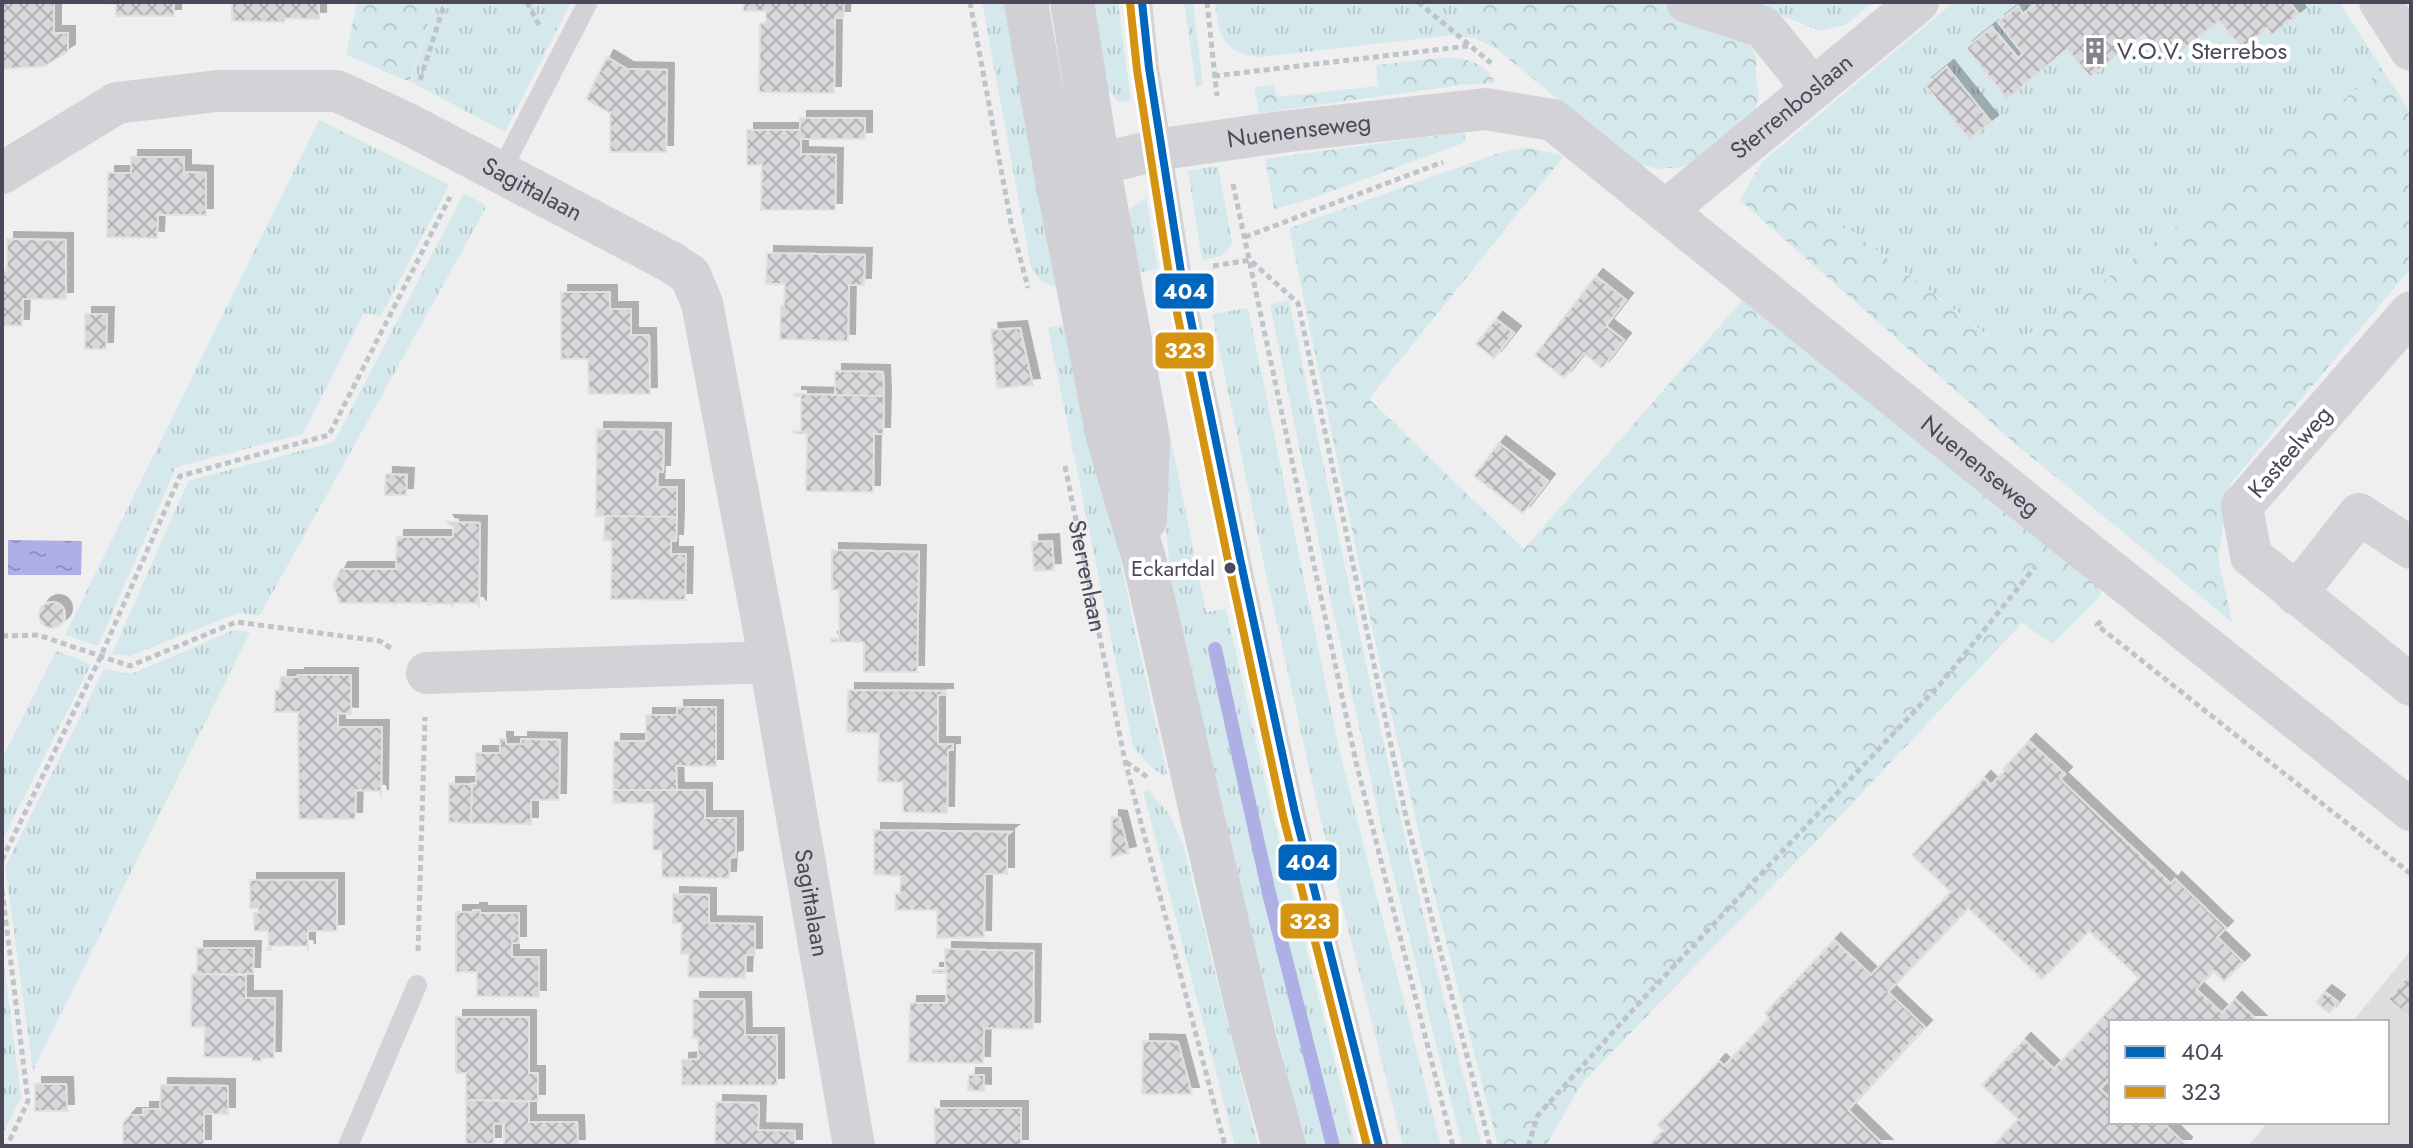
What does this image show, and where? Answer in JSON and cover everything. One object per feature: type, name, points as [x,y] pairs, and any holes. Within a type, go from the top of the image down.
[{"type":"main road","points":[[1026,2],[1108,437],[1144,559],[1255,1041],[1284,1146]]},
{"type":"main road","points":[[1072,2],[1148,440],[1144,559]]},
{"type":"street","points":[[1687,2],[1763,27],[1813,89]]},
{"type":"street","name":"Sterrenboslaan","points":[[1665,211],[1918,2]]},
{"type":"street","points":[[2380,2],[2411,50]]},
{"type":"street","name":"Sagittalaan","points":[[2,173],[117,103],[217,91],[337,91],[406,123],[669,261],[690,275],[702,303],[770,662],[854,1146]]},
{"type":"street","name":"Nuenenseweg","points":[[1098,164],[1162,149],[1281,132],[1485,109],[1553,120],[2411,810]]},
{"type":"street","points":[[1061,199],[1098,164]]},
{"type":"street","name":"Kasteelweg","points":[[2411,312],[2242,506],[2251,556],[2411,685]]},
{"type":"street","points":[[2296,594],[2359,514],[2411,548]]},
{"type":"street","points":[[427,673],[770,662]]},
{"type":"lane","points":[[485,165],[588,2]]},
{"type":"lane","points":[[1142,2],[1184,286],[1295,813],[1379,1146]]},
{"type":"lane","points":[[348,1146],[417,985]]},
{"type":"path","points":[[406,123],[445,2]]},
{"type":"path","points":[[970,2],[1011,223],[1031,298]]},
{"type":"path","points":[[1207,2],[1214,76],[1469,46],[1418,2]]},
{"type":"path","points":[[1450,159],[1245,237],[1356,762],[1453,1146]]},
{"type":"path","points":[[2,860],[100,658],[180,476],[329,435],[485,165]]},
{"type":"path","points":[[1250,260],[1298,303],[1406,817],[1490,1146]]},
{"type":"path","name":"Sterrenlaan","points":[[1062,452],[1125,761],[1225,1146]]},
{"type":"path","points":[[1528,1146],[1538,1115],[1641,1001],[1943,681],[2063,533]]},
{"type":"path","points":[[2,636],[38,635],[130,666],[236,622],[380,641],[427,673],[417,985]]},
{"type":"path","points":[[2,890],[28,1101],[7,1146]]},
{"type":"shaded area","points":[[2411,950],[2411,1146],[2248,1146],[2266,1124],[2389,1124],[2389,1020],[2354,1020]]},
{"type":"green space","points":[[357,2],[435,2],[410,82],[346,55]]},
{"type":"green space","points":[[435,2],[571,2],[505,132],[411,82]]},
{"type":"green space","points":[[982,2],[1015,2],[1065,287],[1045,283],[1031,267]]},
{"type":"green space","points":[[1085,2],[1118,2],[1131,101],[1118,102],[1104,80]]},
{"type":"green space","points":[[1184,2],[1193,2],[1203,86],[1196,87]]},
{"type":"green space","points":[[1215,2],[1455,2],[1497,49],[1476,39],[1453,35],[1261,57],[1248,55],[1238,52],[1225,41],[1218,25]]},
{"type":"green space","points":[[1455,2],[1658,2],[1730,29],[1746,40],[1756,56],[1759,93],[1756,108],[1748,125],[1708,156],[1682,167],[1658,169],[1635,163],[1497,49]]},
{"type":"green space","points":[[1746,2],[1874,2],[1845,25],[1821,31]]},
{"type":"green space","points":[[1954,2],[2339,2],[2383,70],[2070,306],[2011,346],[1999,344],[1762,162]]},
{"type":"green space","points":[[1449,57],[1476,64],[1488,71],[1495,83],[1259,113],[1254,87],[1274,85],[1277,97],[1378,86],[1376,65]]},
{"type":"green space","points":[[2383,70],[2411,113],[2411,268],[2231,483],[2218,557],[2232,622],[2018,446],[1740,200],[1762,162],[1998,344],[2011,346],[2070,306]]},
{"type":"green space","points":[[319,120],[449,185],[381,316],[364,313],[303,434],[176,467],[98,646],[65,635]]},
{"type":"green space","points":[[1464,132],[1466,142],[1302,202],[1274,209],[1265,159]]},
{"type":"green space","points":[[1527,147],[1564,156],[1369,399],[1524,549],[1747,295],[2100,579],[2101,595],[2052,644],[2022,623],[1582,1083],[1546,1146],[1498,1146],[1380,665],[1289,228],[1496,154]]},
{"type":"green space","points":[[1218,166],[1232,242],[1220,256],[1202,260],[1188,171]]},
{"type":"green space","points":[[464,193],[487,206],[260,615],[238,613],[130,656],[112,654],[188,481],[334,442]]},
{"type":"green space","points":[[1146,197],[1158,269],[1130,274],[1119,218]]},
{"type":"green space","points":[[1289,300],[1404,830],[1482,1146],[1462,1146],[1382,829],[1331,602],[1270,305]]},
{"type":"green space","points":[[1248,308],[1340,753],[1441,1146],[1403,1146],[1319,813],[1212,314]]},
{"type":"green space","points":[[1145,311],[1206,612],[1226,609],[1274,821],[1356,1146],[1305,1146],[1206,746],[1170,571]]},
{"type":"green space","points":[[1072,323],[1167,773],[1163,776],[1133,746],[1048,328]]},
{"type":"green space","points":[[234,630],[250,632],[33,1070],[5,867],[104,669],[131,674]]},
{"type":"green space","points":[[56,651],[91,664],[2,841],[2,759]]},
{"type":"green space","points":[[1148,790],[1169,814],[1183,844],[1258,1146],[1235,1146],[1144,795]]},
{"type":"green space","points":[[2,950],[21,1098],[2,1135]]},
{"type":"water","points":[[8,540],[82,541],[81,575],[8,575]]},
{"type":"building","points":[[2,2],[54,2],[54,33],[68,33],[68,51],[45,66],[2,69]]},
{"type":"building","points":[[86,2],[174,2],[174,16],[116,16],[116,4]]},
{"type":"building","points":[[232,2],[319,2],[319,19],[232,21]]},
{"type":"building","points":[[744,2],[844,2],[843,18],[835,18],[834,93],[759,92],[760,23],[766,23],[766,11],[743,11]]},
{"type":"building","name":"V.O.V. Sterrebos","points":[[2037,2],[2289,2],[2299,14],[2272,35],[2267,28],[2242,49],[2219,21],[2167,63],[2144,34],[2090,77],[2067,49],[2007,99],[1966,48],[1992,27],[2018,58],[2023,54],[1998,22],[2018,6],[2023,14]]},
{"type":"building","points":[[607,57],[627,69],[667,70],[666,152],[610,152],[610,113],[586,99]]},
{"type":"building","points":[[1947,67],[1991,122],[1969,139],[1925,85]]},
{"type":"building","points":[[800,118],[865,118],[865,139],[801,139],[801,154],[836,155],[835,210],[761,210],[762,165],[747,165],[747,130],[800,130]]},
{"type":"building","points":[[131,157],[184,157],[184,172],[206,173],[206,215],[158,215],[157,238],[107,237],[108,173],[131,173]]},
{"type":"building","points":[[7,239],[66,240],[66,299],[23,299],[22,326],[2,325],[2,271],[7,271]]},
{"type":"building","points":[[767,253],[865,255],[864,285],[849,285],[848,341],[780,339],[785,284],[766,284]]},
{"type":"building","points":[[1596,276],[1626,300],[1606,326],[1624,340],[1602,368],[1584,353],[1564,378],[1535,355]]},
{"type":"building","points":[[561,292],[610,292],[610,309],[631,309],[631,335],[649,335],[650,394],[589,394],[588,359],[561,359]]},
{"type":"building","points":[[85,314],[107,314],[106,349],[85,349]]},
{"type":"building","points":[[1496,319],[1514,333],[1494,358],[1476,344]]},
{"type":"building","points":[[1020,328],[1033,385],[997,388],[991,330]]},
{"type":"building","points":[[835,371],[883,372],[884,396],[835,395]]},
{"type":"building","points":[[795,394],[884,396],[883,434],[874,434],[873,492],[806,491],[807,434],[794,433],[801,431],[801,396]]},
{"type":"building","points":[[597,429],[664,430],[663,472],[658,472],[657,487],[677,487],[677,517],[596,516]]},
{"type":"building","points":[[1499,443],[1548,481],[1523,513],[1474,476]]},
{"type":"building","points":[[386,474],[407,475],[406,495],[385,495]]},
{"type":"building","points":[[605,516],[677,517],[676,541],[671,541],[671,554],[686,554],[685,600],[611,599],[612,541],[604,540]]},
{"type":"building","points":[[447,522],[480,523],[479,606],[477,603],[454,603],[452,606],[431,603],[340,603],[333,585],[341,569],[396,569],[397,537],[453,537],[453,525]]},
{"type":"building","points":[[1052,541],[1054,570],[1034,571],[1032,542]]},
{"type":"building","points":[[832,550],[919,552],[917,672],[864,672],[864,642],[832,642],[831,639],[839,639],[839,590],[832,590]]},
{"type":"building","points":[[52,602],[61,606],[65,615],[61,624],[52,628],[43,624],[39,615],[43,606]]},
{"type":"building","points":[[351,675],[351,714],[338,713],[338,727],[382,727],[381,797],[380,791],[356,790],[355,819],[299,819],[298,712],[275,712],[275,690],[280,690],[281,677]]},
{"type":"building","points":[[848,690],[946,691],[946,695],[938,695],[938,744],[953,744],[953,750],[948,750],[947,813],[903,812],[903,782],[878,782],[879,733],[847,732]]},
{"type":"building","points":[[677,707],[716,707],[716,766],[676,766],[677,790],[613,790],[614,741],[646,741],[646,715],[677,715]]},
{"type":"building","points":[[500,739],[506,739],[506,744],[521,744],[521,739],[560,740],[559,800],[531,800],[531,824],[471,823],[476,753],[500,753]]},
{"type":"building","points":[[2029,741],[2065,774],[2060,779],[2171,884],[2175,879],[2226,928],[2217,937],[2243,962],[2224,981],[2213,970],[2196,989],[2222,1013],[2235,999],[2257,1020],[2109,1020],[2109,1079],[2100,1089],[2109,1097],[2109,1124],[2164,1124],[2184,1146],[1993,1146],[2018,1119],[1982,1085],[2024,1040],[2054,1069],[2139,978],[2089,931],[2042,979],[1968,908],[1888,992],[1925,1027],[1848,1110],[1885,1146],[1649,1146],[1663,1130],[1658,1125],[1719,1061],[1724,1066],[1769,1018],[1765,1013],[1834,940],[1871,975],[1951,892],[1912,855],[1984,778],[1991,785],[2005,771],[2003,769]]},
{"type":"building","points":[[449,784],[472,784],[471,823],[449,822]]},
{"type":"building","points":[[613,790],[705,790],[705,818],[736,818],[736,857],[730,858],[729,878],[662,877],[662,850],[653,850],[654,803],[613,803]]},
{"type":"building","points":[[1112,817],[1120,818],[1129,853],[1111,857]]},
{"type":"building","points":[[874,830],[1011,832],[1007,835],[1007,874],[985,874],[984,937],[937,938],[937,910],[896,910],[895,894],[900,894],[901,876],[874,874]]},
{"type":"building","points":[[250,880],[337,880],[337,931],[308,931],[308,951],[307,946],[271,946],[271,950],[266,950],[269,949],[268,931],[254,931],[254,913],[259,913],[258,908],[250,908]]},
{"type":"building","points":[[673,894],[709,895],[709,923],[755,924],[755,955],[746,955],[745,978],[688,977],[689,954],[681,954],[682,923],[673,923]]},
{"type":"building","points":[[480,910],[480,913],[519,913],[519,943],[512,943],[512,957],[539,957],[539,997],[477,996],[477,972],[456,972],[456,912]]},
{"type":"building","points":[[197,948],[254,948],[253,974],[197,974]]},
{"type":"building","points":[[945,949],[1034,951],[1033,1029],[984,1028],[983,1063],[909,1062],[910,1003],[946,1003],[947,973],[933,973],[933,970],[945,970]]},
{"type":"building","points":[[2411,972],[2411,1018],[2388,999]]},
{"type":"building","points":[[192,974],[246,975],[246,998],[275,998],[274,1058],[252,1061],[252,1057],[204,1057],[205,1027],[191,1027]]},
{"type":"building","points":[[2325,992],[2338,1002],[2329,1013],[2316,1002]]},
{"type":"building","points":[[693,999],[744,999],[745,1035],[777,1035],[777,1085],[682,1085],[682,1060],[698,1059],[698,1038],[693,1038]]},
{"type":"building","points":[[456,1017],[529,1017],[529,1073],[538,1073],[538,1101],[466,1100],[466,1073],[456,1073]]},
{"type":"building","points":[[1143,1041],[1178,1042],[1192,1094],[1142,1094]]},
{"type":"building","points":[[969,1075],[984,1075],[984,1091],[968,1090]]},
{"type":"building","points":[[35,1084],[66,1084],[67,1111],[35,1111]]},
{"type":"building","points":[[161,1085],[228,1086],[228,1114],[204,1114],[204,1146],[123,1146],[123,1123],[130,1115],[143,1115],[143,1109],[160,1109]]},
{"type":"building","points":[[466,1100],[529,1102],[529,1122],[577,1122],[578,1146],[504,1146],[504,1124],[494,1123],[494,1144],[466,1144]]},
{"type":"building","points":[[716,1102],[759,1103],[758,1130],[795,1131],[795,1146],[715,1146]]},
{"type":"building","points":[[934,1108],[1021,1108],[1021,1146],[935,1146]]},
{"type":"waterway","points":[[1215,649],[1269,893],[1333,1146]]},
{"type":"transit line","name":"404","points":[[1142,2],[1149,68],[1181,272],[1241,563],[1295,813],[1379,1146]]},
{"type":"transit line","name":"323","points":[[1130,3],[1137,70],[1169,274],[1229,565],[1283,816],[1367,1146]]},
{"type":"place","name":"V.O.V. Sterrebos","points":[[2095,51]]},
{"type":"place","name":"Eckartdal","points":[[1230,568]]}]
